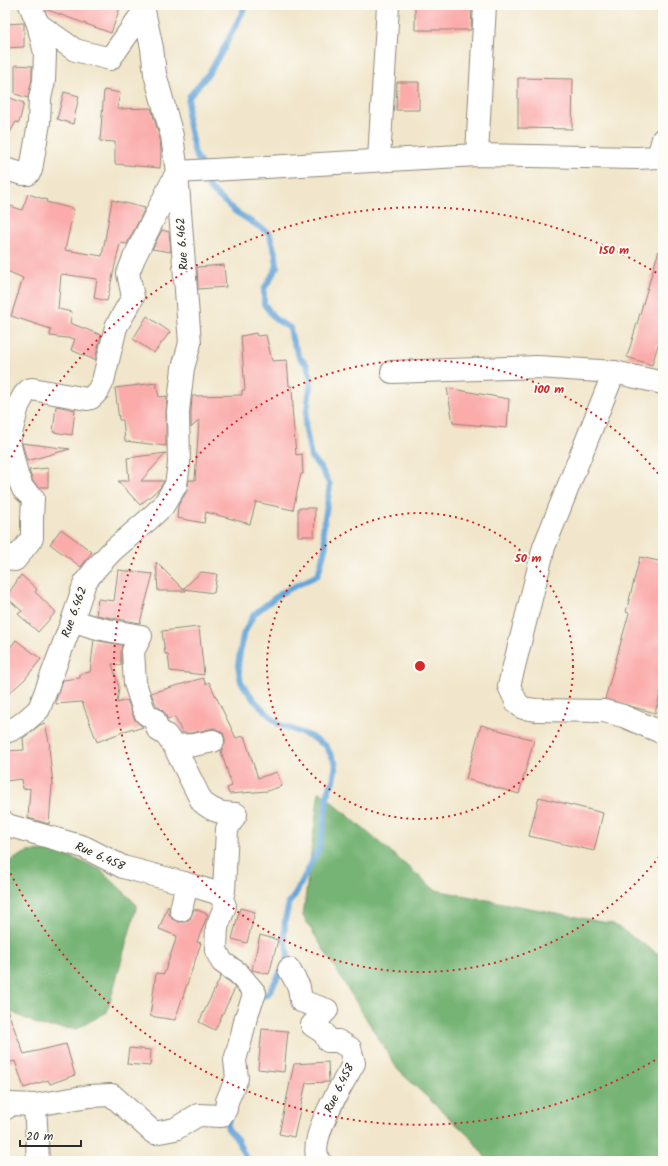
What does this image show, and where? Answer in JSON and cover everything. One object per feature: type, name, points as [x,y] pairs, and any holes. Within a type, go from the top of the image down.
[{"type":"street","points":[[379,160],[388,5]]},
{"type":"street","points":[[477,155],[485,5]]},
{"type":"street","name":"Rue 6.462","points":[[5,732],[10,731],[21,724],[39,709],[74,616],[85,582],[112,551],[163,506],[176,485],[179,464],[178,411],[183,368],[190,343],[177,172],[172,136],[156,74],[144,11],[110,59],[75,50],[34,15]]},
{"type":"street","name":"Rue 6.462","points":[[5,168],[23,174],[28,174],[31,170],[39,123],[40,98],[44,81],[45,53],[34,15]]},
{"type":"street","points":[[5,554],[16,560],[32,538],[33,498],[23,489],[17,475],[9,441],[18,406],[24,395],[32,389],[87,399],[91,398],[98,391],[103,381],[116,327],[132,297],[128,273],[177,172],[477,155],[658,158],[663,139]]},
{"type":"street","points":[[392,372],[538,367],[614,372],[663,383]]},
{"type":"street","points":[[614,372],[544,547],[510,686],[517,703],[523,708],[536,710],[604,711],[623,716],[663,733]]},
{"type":"street","points":[[5,1109],[11,1104],[35,1105],[89,1096],[112,1095],[154,1133],[175,1129],[198,1115],[220,1116],[226,1109],[237,1078],[235,1060],[246,1017],[255,993],[238,973],[222,962],[216,950],[217,927],[225,906],[220,894],[224,891],[227,829],[239,806],[216,811],[209,808],[202,802],[174,746],[166,735],[158,730],[154,719],[146,714],[135,683],[134,651],[141,636],[85,625],[76,622],[74,616]]},
{"type":"street","points":[[174,746],[194,746],[213,741]]},
{"type":"street","name":"Rue 6.458","points":[[5,823],[7,825],[84,847],[123,867],[220,894]]},
{"type":"street","points":[[181,910],[185,892],[184,883]]},
{"type":"street","name":"Rue 6.458","points":[[289,969],[300,987],[301,1001],[326,1010],[312,1025],[324,1033],[328,1041],[338,1041],[350,1048],[354,1063],[325,1116],[318,1134],[317,1156],[320,1161]]},
{"type":"street","points":[[35,1105],[38,1161]]},
{"type":"green space","points":[[319,791],[435,890],[613,924],[663,957],[663,1161],[488,1161],[471,1138],[398,1070],[303,916]]},
{"type":"green space","points":[[57,851],[101,870],[137,905],[107,1012],[76,1029],[41,1026],[5,1009],[5,864],[27,852]]},
{"type":"building","points":[[44,5],[121,5],[111,33],[45,9]]},
{"type":"building","points":[[415,5],[472,5],[471,30],[415,30]]},
{"type":"building","points":[[24,23],[24,47],[5,48],[5,24]]},
{"type":"building","points":[[15,65],[32,66],[32,79],[28,98],[15,94]]},
{"type":"building","points":[[518,78],[573,79],[572,129],[518,128]]},
{"type":"building","points":[[397,82],[419,82],[419,110],[396,110]]},
{"type":"building","points":[[104,90],[120,93],[117,109],[151,108],[160,139],[160,168],[115,164],[115,142],[100,141]]},
{"type":"building","points":[[64,92],[79,96],[73,124],[57,119]]},
{"type":"building","points":[[5,96],[24,103],[19,123],[16,122],[5,141]]},
{"type":"building","points":[[28,194],[47,200],[46,202],[74,209],[65,250],[102,256],[112,200],[145,208],[127,244],[120,243],[107,301],[94,298],[97,279],[61,274],[58,309],[72,312],[70,323],[101,335],[95,360],[71,350],[75,339],[50,336],[51,329],[11,316],[23,278],[5,270],[5,204],[22,210]]},
{"type":"building","points":[[162,230],[169,232],[171,252],[152,249]]},
{"type":"building","points":[[659,250],[663,251],[663,328],[652,365],[627,357]]},
{"type":"building","points":[[224,265],[226,287],[198,289],[197,267]]},
{"type":"building","points":[[147,316],[170,332],[154,353],[133,339]]},
{"type":"building","points":[[256,333],[257,336],[266,335],[272,361],[287,360],[289,386],[292,386],[292,407],[296,455],[302,454],[303,474],[301,474],[293,510],[256,502],[250,524],[206,512],[204,523],[177,518],[178,506],[187,491],[189,480],[195,480],[199,420],[191,428],[192,396],[242,395],[242,390],[245,390],[241,336]]},
{"type":"building","points":[[156,383],[159,397],[167,396],[166,446],[125,441],[123,420],[119,420],[115,388]]},
{"type":"building","points":[[447,388],[509,399],[507,428],[453,423]]},
{"type":"building","points":[[56,406],[75,410],[72,435],[53,432]]},
{"type":"building","points":[[22,443],[70,449],[27,461]]},
{"type":"building","points":[[166,453],[141,481],[164,481],[160,488],[140,505],[118,481],[129,481],[127,458]]},
{"type":"building","points":[[48,468],[48,487],[39,487],[33,482],[29,470]]},
{"type":"building","points":[[298,508],[315,508],[314,536],[298,536]]},
{"type":"building","points":[[61,529],[92,552],[81,567],[50,544]]},
{"type":"building","points":[[640,557],[663,562],[663,684],[655,713],[605,699],[629,613],[626,612]]},
{"type":"building","points":[[156,562],[183,589],[201,572],[217,574],[214,593],[184,589],[186,591],[158,591]]},
{"type":"building","points":[[118,570],[153,574],[140,623],[96,615],[98,599],[114,601]]},
{"type":"building","points":[[21,575],[37,589],[35,592],[56,612],[38,632],[18,614],[22,611],[6,597]]},
{"type":"building","points":[[199,627],[204,675],[170,671],[168,654],[165,654],[162,631]]},
{"type":"building","points":[[16,640],[41,659],[25,679],[5,697],[5,654]]},
{"type":"building","points":[[94,640],[122,645],[121,665],[112,664],[119,687],[117,703],[127,700],[135,720],[143,727],[134,730],[133,728],[97,742],[82,702],[56,704],[63,680],[80,678],[80,674],[90,672]]},
{"type":"building","points":[[203,678],[206,684],[209,682],[236,738],[244,736],[258,778],[277,772],[282,786],[267,791],[229,794],[227,788],[232,786],[221,751],[225,744],[223,733],[214,728],[192,733],[182,733],[175,717],[167,719],[166,714],[156,705],[151,693]]},
{"type":"building","points":[[45,723],[50,747],[53,785],[49,824],[28,818],[30,788],[23,789],[22,779],[5,781],[5,751],[24,750],[23,738]]},
{"type":"building","points":[[481,725],[534,740],[519,794],[466,779]]},
{"type":"building","points":[[539,797],[603,813],[594,851],[529,836]]},
{"type":"building","points":[[168,906],[169,914],[172,919],[179,922],[185,922],[190,919],[194,909],[208,914],[197,942],[201,943],[175,1020],[150,1016],[156,973],[164,974],[177,936],[159,929]]},
{"type":"building","points":[[240,908],[255,912],[247,943],[232,939]]},
{"type":"building","points":[[260,935],[278,940],[269,974],[252,970]]},
{"type":"building","points":[[221,976],[230,982],[235,988],[215,1030],[199,1022]]},
{"type":"building","points":[[5,1007],[24,1054],[66,1044],[75,1075],[50,1084],[48,1080],[24,1088],[15,1061],[5,1064]]},
{"type":"building","points":[[262,1029],[288,1031],[284,1072],[258,1069]]},
{"type":"building","points":[[129,1048],[151,1050],[150,1066],[127,1064]]},
{"type":"building","points":[[328,1062],[329,1082],[306,1083],[294,1137],[279,1134],[294,1064]]},
{"type":"waterway","points":[[202,166],[195,154],[187,117],[189,97],[209,73],[224,48],[246,5]]},
{"type":"waterway","points":[[205,174],[209,188],[236,212],[269,233],[276,256],[277,267],[264,289],[264,304],[275,319],[290,328],[292,339],[299,357],[307,365],[311,379],[305,425],[311,457],[322,470],[330,485],[323,531],[326,545],[318,575],[281,593],[254,614],[243,635],[238,665],[241,682],[254,700],[278,724],[308,735],[326,746],[336,764],[333,781],[328,791],[323,830],[318,850],[296,893],[289,903],[285,920],[284,936],[288,953],[287,961],[268,994],[258,998]]},
{"type":"waterway","points":[[230,1117],[227,1125],[228,1129],[237,1139],[247,1161]]}]
